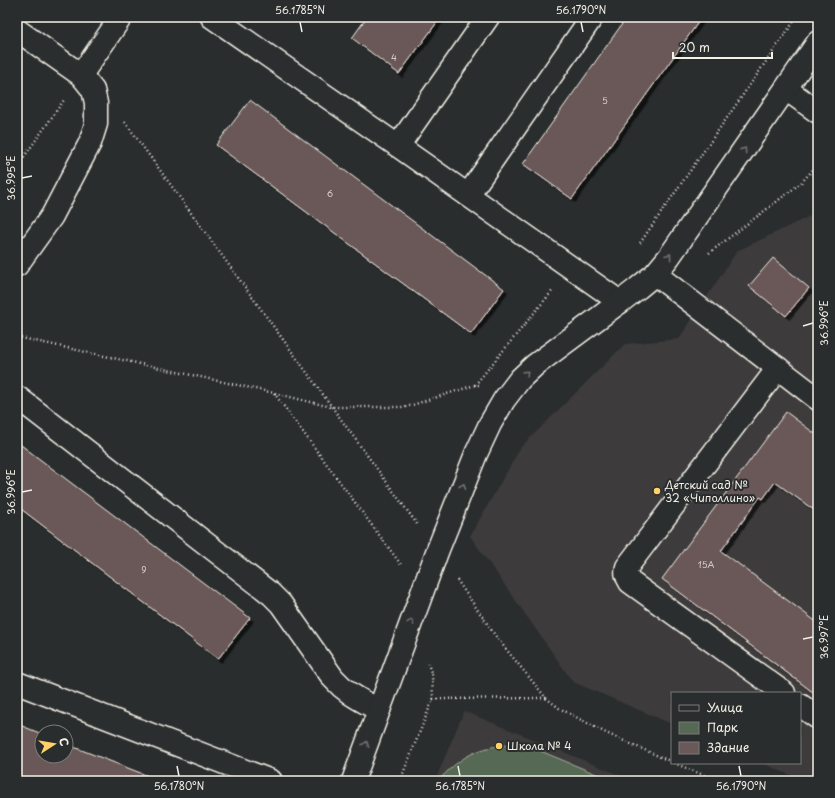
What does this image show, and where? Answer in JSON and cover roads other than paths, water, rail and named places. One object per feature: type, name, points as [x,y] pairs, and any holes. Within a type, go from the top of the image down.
[{"type":"street","points":[[81,75],[121,17]]},
{"type":"street","points":[[212,17],[620,302]]},
{"type":"street","points":[[398,146],[488,17]]},
{"type":"street","points":[[468,195],[592,17]]},
{"type":"street","points":[[17,30],[81,75],[93,90],[96,104],[96,124],[90,143],[52,216],[17,265]]},
{"type":"street","points":[[352,781],[437,552],[476,454],[490,424],[504,400],[520,379],[534,365],[620,302],[655,274],[673,252],[818,42]]},
{"type":"street","points":[[786,88],[818,112]]},
{"type":"street","points":[[655,274],[818,399]]},
{"type":"street","points":[[778,368],[627,567],[626,571],[630,582],[783,692]]},
{"type":"street","points":[[17,397],[271,594],[281,604],[340,687],[351,695],[379,710]]},
{"type":"street","points":[[17,683],[271,781]]},
{"type":"street","points":[[801,706],[818,718]]},
{"type":"place","name":"Детский сад № 32 «Чиполлино»","points":[[657,491]]},
{"type":"place","name":"Школа № 4","points":[[499,746]]}]
